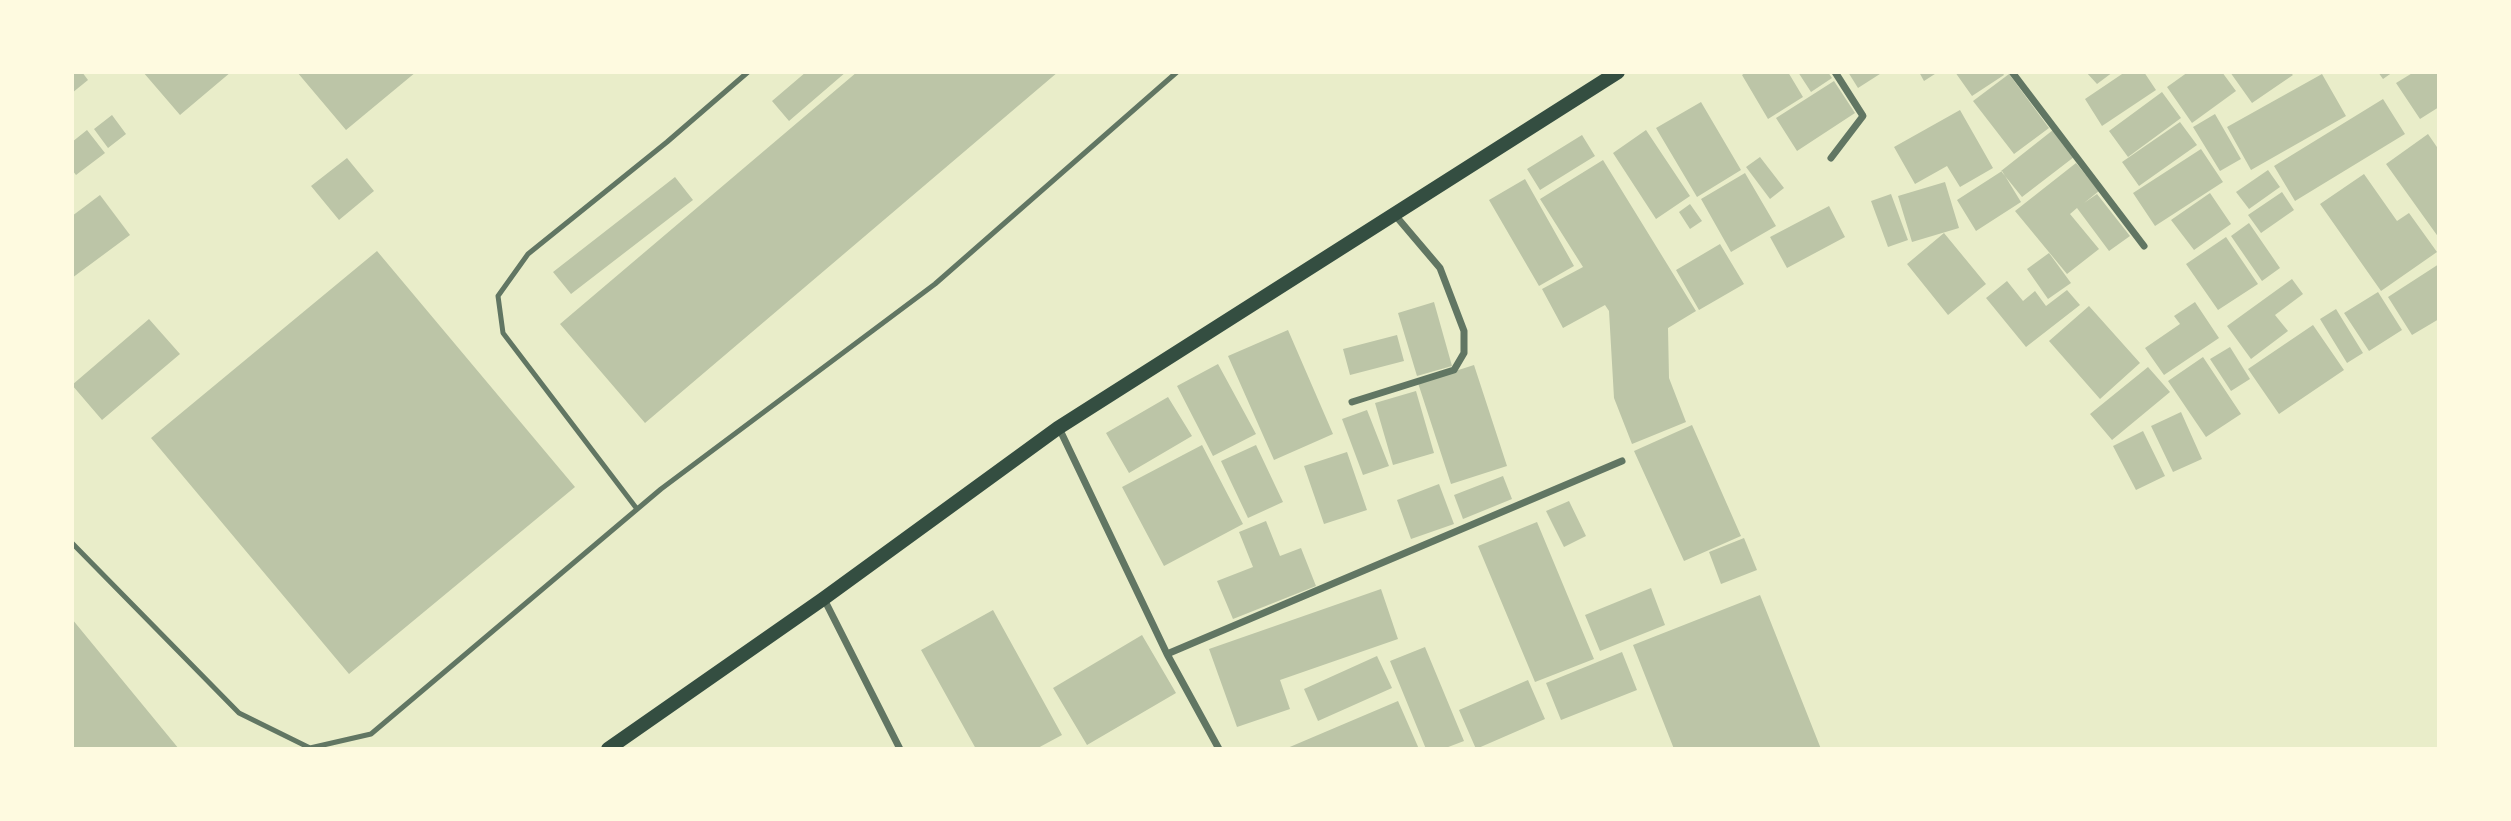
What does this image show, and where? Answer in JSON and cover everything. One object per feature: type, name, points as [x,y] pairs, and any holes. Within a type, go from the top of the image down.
[{"type":"main road","points":[[608,749],[1058,428],[1618,72]]},
{"type":"street","points":[[1831,158],[1863,116],[1835,72]]},
{"type":"street","points":[[2011,72],[2144,246]]},
{"type":"street","points":[[1352,402],[1454,370],[1464,353],[1464,331],[1440,268],[1394,214]]},
{"type":"street","points":[[1058,428],[1167,654],[1219,749]]},
{"type":"street","points":[[1167,654],[1622,461]]},
{"type":"street","points":[[823,598],[900,749]]},
{"type":"lane","points":[[637,509],[503,333],[498,296],[528,254],[667,142],[748,72]]},
{"type":"lane","points":[[72,543],[239,713],[310,748],[372,734],[671,481],[935,284],[1177,72]]},
{"type":"building","points":[[72,72],[82,72],[88,80],[72,93]]},
{"type":"building","points":[[143,72],[231,72],[180,115]]},
{"type":"building","points":[[297,72],[416,72],[346,130]]},
{"type":"building","points":[[806,72],[846,72],[789,121],[772,101]]},
{"type":"building","points":[[857,72],[1058,72],[645,423],[560,324]]},
{"type":"building","points":[[1746,72],[1788,72],[1803,97],[1768,119],[1742,75]]},
{"type":"building","points":[[1798,72],[1828,72],[1832,78],[1811,92]]},
{"type":"building","points":[[1848,72],[1883,72],[1858,88]]},
{"type":"building","points":[[1919,72],[1938,72],[1924,81]]},
{"type":"building","points":[[1955,72],[2002,72],[2004,75],[1972,96]]},
{"type":"building","points":[[2086,72],[2113,72],[2097,84]]},
{"type":"building","points":[[2125,72],[2144,72],[2156,90],[2102,126],[2085,99]]},
{"type":"building","points":[[2188,72],[2222,72],[2236,91],[2192,123],[2167,87]]},
{"type":"building","points":[[2230,72],[2290,72],[2293,75],[2252,103]]},
{"type":"building","points":[[2378,72],[2393,72],[2383,79]]},
{"type":"building","points":[[2414,72],[2439,72],[2439,107],[2420,119],[2396,83]]},
{"type":"building","points":[[2009,74],[2049,128],[2014,154],[1973,101]]},
{"type":"building","points":[[2322,74],[2346,116],[2251,170],[2227,127]]},
{"type":"building","points":[[1834,81],[1855,113],[1797,151],[1776,118]]},
{"type":"building","points":[[2162,92],[2181,118],[2128,157],[2109,131]]},
{"type":"building","points":[[2383,99],[2405,134],[2295,201],[2274,166]]},
{"type":"building","points":[[1701,102],[1741,170],[1697,197],[1656,128]]},
{"type":"building","points":[[1960,110],[1993,168],[1960,187],[1947,166],[1915,184],[1894,147]]},
{"type":"building","points":[[2215,114],[2241,159],[2220,171],[2193,127]]},
{"type":"building","points":[[112,115],[126,134],[108,148],[94,129]]},
{"type":"building","points":[[2180,122],[2197,145],[2139,186],[2122,162]]},
{"type":"building","points":[[87,130],[105,153],[76,175],[72,170],[72,142]]},
{"type":"building","points":[[1646,130],[1690,196],[1656,219],[1613,153]]},
{"type":"building","points":[[2053,130],[2074,157],[2022,197],[2001,171]]},
{"type":"building","points":[[2428,134],[2439,150],[2439,238],[2386,164]]},
{"type":"building","points":[[1582,135],[1595,156],[1540,190],[1527,169]]},
{"type":"building","points":[[2201,149],[2223,182],[2155,226],[2133,193]]},
{"type":"building","points":[[1760,157],[1784,188],[1770,199],[1746,167]]},
{"type":"building","points":[[347,158],[374,191],[339,220],[311,186]]},
{"type":"building","points":[[1603,160],[1696,311],[1668,328],[1669,378],[1686,422],[1632,444],[1614,398],[1609,311],[1605,305],[1563,328],[1542,289],[1583,267],[1540,199]]},
{"type":"building","points":[[2076,163],[2099,191],[2084,203],[2097,194],[2130,236],[2109,251],[2077,208],[2070,214],[2099,249],[2067,274],[2015,211]]},
{"type":"building","points":[[2268,170],[2280,187],[2249,209],[2236,192]]},
{"type":"building","points":[[2002,171],[2021,202],[1976,231],[1957,200]]},
{"type":"building","points":[[1745,173],[1776,226],[1731,252],[1701,199]]},
{"type":"building","points":[[2364,174],[2397,221],[2409,213],[2437,252],[2381,291],[2320,204]]},
{"type":"building","points":[[675,177],[693,200],[571,294],[553,272]]},
{"type":"building","points":[[1525,179],[1574,266],[1539,286],[1489,200]]},
{"type":"building","points":[[1945,182],[1959,228],[1912,242],[1898,196]]},
{"type":"building","points":[[2282,192],[2294,210],[2261,233],[2248,215]]},
{"type":"building","points":[[2210,193],[2231,224],[2194,250],[2171,220]]},
{"type":"building","points":[[1891,194],[1908,240],[1888,247],[1871,201]]},
{"type":"building","points":[[100,195],[130,235],[72,278],[72,216]]},
{"type":"building","points":[[1690,204],[1702,221],[1690,229],[1679,212]]},
{"type":"building","points":[[1829,206],[1845,237],[1787,268],[1770,237]]},
{"type":"building","points":[[2249,223],[2280,268],[2262,281],[2231,236]]},
{"type":"building","points":[[1944,233],[1986,284],[1948,315],[1907,264]]},
{"type":"building","points":[[2226,237],[2258,284],[2218,310],[2186,264]]},
{"type":"building","points":[[1720,244],[1744,284],[1699,310],[1676,270]]},
{"type":"building","points":[[377,251],[575,487],[349,674],[151,438]]},
{"type":"building","points":[[2049,253],[2071,283],[2048,299],[2027,269]]},
{"type":"building","points":[[2439,264],[2439,319],[2412,335],[2388,297]]},
{"type":"building","points":[[2292,279],[2303,294],[2275,315],[2288,331],[2251,359],[2227,326]]},
{"type":"building","points":[[2007,281],[2023,301],[2035,291],[2046,306],[2067,290],[2080,305],[2026,347],[1986,298]]},
{"type":"building","points":[[2378,292],[2402,330],[2369,351],[2344,313]]},
{"type":"building","points":[[1434,302],[1452,366],[1417,376],[1398,313]]},
{"type":"building","points":[[2195,302],[2219,338],[2164,375],[2145,348],[2180,324],[2174,316]]},
{"type":"building","points":[[2089,306],[2140,363],[2100,399],[2049,341]]},
{"type":"building","points":[[2336,309],[2363,353],[2347,363],[2320,319]]},
{"type":"building","points":[[149,319],[180,354],[102,420],[72,385]]},
{"type":"building","points":[[2313,325],[2344,370],[2279,414],[2248,369]]},
{"type":"building","points":[[1288,330],[1333,434],[1274,460],[1228,356]]},
{"type":"building","points":[[1397,335],[1404,361],[1350,375],[1343,349]]},
{"type":"building","points":[[2230,347],[2250,379],[2231,391],[2210,359]]},
{"type":"building","points":[[2203,357],[2241,414],[2206,437],[2168,381]]},
{"type":"building","points":[[1218,364],[1256,434],[1213,456],[1177,386]]},
{"type":"building","points":[[1474,365],[1507,466],[1451,484],[1418,383]]},
{"type":"building","points":[[2148,367],[2170,392],[2112,440],[2090,414]]},
{"type":"building","points":[[1416,391],[1434,453],[1393,465],[1375,403]]},
{"type":"building","points":[[1168,397],[1192,436],[1129,473],[1106,433]]},
{"type":"building","points":[[1367,410],[1389,466],[1363,475],[1342,419]]},
{"type":"building","points":[[2181,412],[2202,459],[2173,472],[2151,426]]},
{"type":"building","points":[[1692,425],[1741,536],[1684,561],[1634,451]]},
{"type":"building","points":[[2143,431],[2165,476],[2136,490],[2113,446]]},
{"type":"building","points":[[1202,445],[1243,524],[1164,566],[1122,487]]},
{"type":"building","points":[[1256,445],[1283,502],[1248,518],[1221,461]]},
{"type":"building","points":[[1347,452],[1367,510],[1324,524],[1304,466]]},
{"type":"building","points":[[1503,476],[1512,499],[1463,519],[1454,495]]},
{"type":"building","points":[[1439,484],[1454,524],[1411,539],[1397,500]]},
{"type":"building","points":[[1569,501],[1586,536],[1564,547],[1546,511]]},
{"type":"building","points":[[1266,521],[1280,556],[1301,548],[1316,586],[1233,619],[1217,581],[1253,567],[1239,532]]},
{"type":"building","points":[[1537,522],[1594,659],[1535,682],[1478,546]]},
{"type":"building","points":[[1744,538],[1757,570],[1721,584],[1709,552]]},
{"type":"building","points":[[1651,588],[1665,625],[1600,651],[1585,615]]},
{"type":"building","points":[[1381,589],[1398,639],[1280,680],[1290,709],[1237,727],[1209,649]]},
{"type":"building","points":[[1760,595],[1821,749],[1674,749],[1633,645]]},
{"type":"building","points":[[993,610],[1062,735],[1036,749],[976,749],[921,650]]},
{"type":"building","points":[[72,619],[179,749],[72,749]]},
{"type":"building","points":[[1142,635],[1176,693],[1087,745],[1053,688]]},
{"type":"building","points":[[1425,647],[1464,741],[1443,749],[1426,749],[1390,661]]},
{"type":"building","points":[[1622,652],[1637,690],[1561,720],[1546,683]]},
{"type":"building","points":[[1377,656],[1392,688],[1318,721],[1304,689]]},
{"type":"building","points":[[1528,680],[1545,719],[1476,749],[1459,710]]},
{"type":"building","points":[[1398,701],[1419,749],[1285,749]]}]
